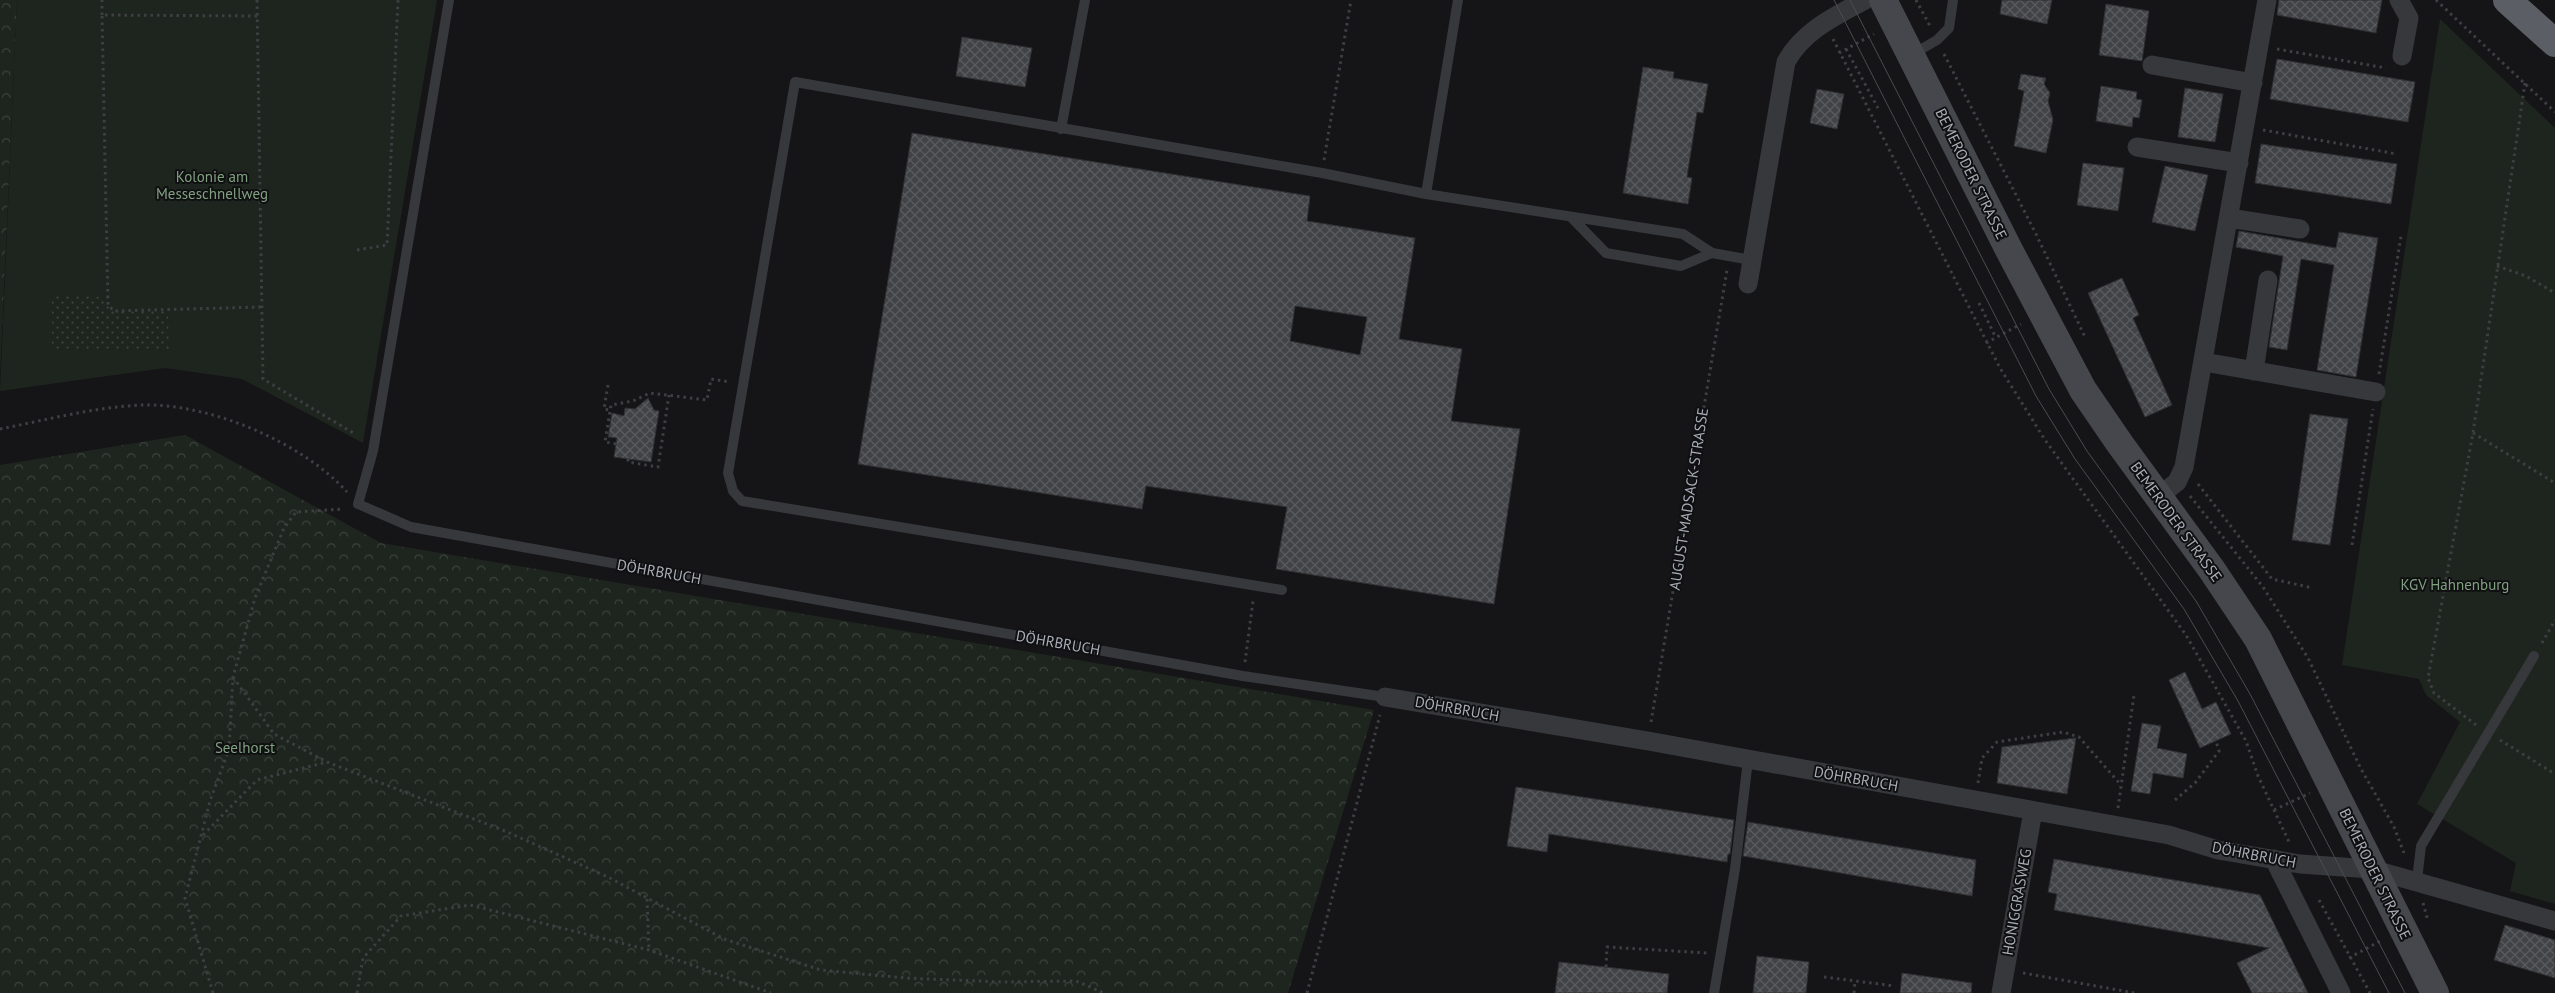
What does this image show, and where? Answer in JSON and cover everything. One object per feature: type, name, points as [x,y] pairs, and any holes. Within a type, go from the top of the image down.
[{"type":"highway","points":[[2507,0],[2555,43]]},
{"type":"main road","name":"BEMERODER STRASSE","points":[[1883,0],[1912,54],[2008,248],[2083,390],[2212,570],[2258,639],[2371,869],[2435,993]]},
{"type":"street","points":[[1748,284],[1786,62],[1794,49],[1824,21],[1866,0]]},
{"type":"street","points":[[2158,497],[2177,482],[2184,466],[2267,0]]},
{"type":"street","points":[[2399,0],[2409,18],[2402,56]]},
{"type":"street","points":[[2152,65],[2253,84]]},
{"type":"street","points":[[2138,148],[2238,163]]},
{"type":"street","points":[[2229,218],[2300,229]]},
{"type":"street","points":[[2254,371],[2268,280]]},
{"type":"street","points":[[2204,362],[2376,392]]},
{"type":"street","name":"DÖHRBRUCH","points":[[1385,697],[1648,741],[2169,835],[2218,850],[2300,864],[2371,869],[2417,880],[2555,920]]},
{"type":"street","name":"HONIGGRASWEG","points":[[2001,993],[2033,811]]},
{"type":"street","points":[[2274,859],[2341,993]]},
{"type":"lane","points":[[358,504],[373,451],[449,0]]},
{"type":"lane","points":[[1061,129],[1085,0]]},
{"type":"lane","points":[[1426,194],[1458,0]]},
{"type":"lane","points":[[1912,54],[1937,40],[1949,28],[1954,0]]},
{"type":"lane","points":[[1282,590],[742,502],[733,491],[728,473],[795,82],[1061,129],[1322,172],[1426,194],[1683,234],[1712,253],[1752,260]]},
{"type":"lane","points":[[1571,217],[1606,252],[1681,266],[1712,253]]},
{"type":"lane","name":"DÖHRBRUCH","points":[[358,504],[411,527],[1243,676],[1385,697]]},
{"type":"lane","points":[[2417,880],[2421,846],[2534,656]]},
{"type":"lane","points":[[1714,993],[1735,869],[1748,760]]},
{"type":"path","points":[[102,0],[108,305],[114,311],[261,307]]},
{"type":"path","points":[[257,0],[262,379],[355,434]]},
{"type":"path","points":[[357,250],[387,245],[398,0]]},
{"type":"path","points":[[1322,172],[1351,0]]},
{"type":"path","points":[[2436,0],[2555,112]]},
{"type":"path","points":[[102,15],[257,16]]},
{"type":"path","points":[[1824,21],[2000,368],[2045,440],[2186,635],[2246,741],[2258,776],[2300,864]]},
{"type":"path","points":[[2259,45],[2393,69],[2402,56]]},
{"type":"path","points":[[1846,49],[1878,108]]},
{"type":"path","points":[[2434,693],[2428,678],[2473,433],[2525,83]]},
{"type":"path","points":[[2245,127],[2398,154]]},
{"type":"path","name":"AUGUST-MADSACK-STRASSE","points":[[1648,741],[1729,257]]},
{"type":"path","points":[[2498,266],[2526,276],[2555,293]]},
{"type":"path","points":[[1979,303],[1996,338]]},
{"type":"path","points":[[616,444],[605,442],[611,405],[633,401],[650,393],[707,400],[711,379],[743,384]]},
{"type":"path","points":[[608,385],[604,409],[610,410]]},
{"type":"path","points":[[628,459],[628,462],[658,467],[670,395]]},
{"type":"path","points":[[0,429],[142,405],[175,407],[215,417],[284,443],[334,478],[358,504],[340,510],[296,512],[284,528],[255,598],[232,677],[229,749],[210,801],[186,898],[213,993]]},
{"type":"path","points":[[2473,433],[2555,483]]},
{"type":"path","points":[[2184,466],[2272,578],[2313,588]]},
{"type":"path","points":[[1243,676],[1254,585]]},
{"type":"path","points":[[2534,656],[2555,620]]},
{"type":"path","points":[[232,677],[274,734],[327,762],[505,831],[608,877],[724,939],[821,970],[905,978],[1003,982],[1076,981],[1104,993]]},
{"type":"path","points":[[2116,826],[2134,695]]},
{"type":"path","points":[[1307,993],[1385,697]]},
{"type":"path","points":[[1974,800],[1982,758],[1997,742],[2063,732],[2079,737],[2121,785]]},
{"type":"path","points":[[2175,800],[2195,782],[2219,751],[2216,741]]},
{"type":"path","points":[[203,835],[257,780],[327,762]]},
{"type":"path","points":[[2274,810],[2310,793]]},
{"type":"path","points":[[2317,896],[2349,958],[2370,993]]},
{"type":"path","points":[[647,898],[649,950]]},
{"type":"path","points":[[357,993],[363,958],[401,916],[470,906],[649,950],[771,993]]},
{"type":"path","points":[[2349,958],[2385,939]]},
{"type":"path","points":[[1606,967],[1607,947],[1720,954]]},
{"type":"path","points":[[2005,969],[2135,993]]},
{"type":"path","points":[[1824,977],[1895,986]]},
{"type":"path","points":[[1854,993],[1855,981]]},
{"type":"green space","points":[[0,0],[17,0],[0,375]]},
{"type":"green space","name":"Kolonie am Messeschnellweg","points":[[17,0],[437,0],[363,443],[242,379],[165,368],[0,391]]},
{"type":"green space","name":"KGV Hahnenburg","points":[[2440,19],[2555,128],[2555,904],[2510,891],[2516,863],[2417,804],[2460,722],[2426,695],[2419,679],[2342,665]]},
{"type":"green space","points":[[52,296],[108,297],[108,305],[114,311],[168,309],[169,351],[52,350]]},
{"type":"green space","name":"Seelhorst","points":[[185,435],[381,543],[1374,710],[1288,993],[0,993],[0,465]]},
{"type":"building","points":[[2002,0],[2052,0],[2047,24],[2000,14]]},
{"type":"building","points":[[2279,0],[2382,0],[2376,33],[2277,15]]},
{"type":"building","points":[[2106,4],[2149,11],[2142,61],[2099,55]]},
{"type":"building","points":[[962,37],[1032,48],[1025,87],[956,76]]},
{"type":"building","points":[[2277,59],[2415,82],[2408,122],[2270,99]]},
{"type":"building","points":[[1643,67],[1674,72],[1673,78],[1708,84],[1703,113],[1697,112],[1687,177],[1692,178],[1688,204],[1623,193]]},
{"type":"building","points":[[2021,74],[2046,78],[2044,84],[2050,93],[2048,101],[2053,120],[2046,153],[2014,146],[2024,91],[2018,89]]},
{"type":"building","points":[[2101,86],[2137,92],[2136,99],[2142,100],[2139,118],[2133,117],[2132,127],[2096,121]]},
{"type":"building","points":[[2185,88],[2223,94],[2215,142],[2178,137]]},
{"type":"building","points":[[1817,89],[1844,94],[1837,129],[1810,123]]},
{"type":"building","points":[[912,133],[1310,196],[1307,221],[1415,238],[1399,339],[1462,349],[1451,421],[1520,429],[1494,604],[1276,569],[1287,507],[1146,486],[1142,509],[858,464]],"holes":[[[1295,306],[1367,317],[1360,355],[1290,341]]]},
{"type":"building","points":[[2261,144],[2397,164],[2391,204],[2255,183]]},
{"type":"building","points":[[2083,163],[2124,168],[2118,211],[2077,205]]},
{"type":"building","points":[[2165,166],[2208,175],[2195,231],[2152,222]]},
{"type":"building","points":[[2239,231],[2336,248],[2339,232],[2378,238],[2356,377],[2317,370],[2334,265],[2301,259],[2287,350],[2269,347],[2283,256],[2236,247]]},
{"type":"building","points":[[2122,278],[2139,315],[2133,318],[2172,405],[2145,417],[2088,293]]},
{"type":"building","points":[[648,398],[654,410],[659,411],[651,462],[614,457],[617,438],[608,437],[612,413],[624,416],[625,408],[635,409]]},
{"type":"building","points":[[2310,414],[2348,419],[2330,545],[2292,540]]},
{"type":"building","points":[[2185,672],[2202,709],[2216,702],[2231,734],[2200,748],[2169,680]]},
{"type":"building","points":[[2142,723],[2161,726],[2157,748],[2187,754],[2183,778],[2153,773],[2150,794],[2131,791]]},
{"type":"building","points":[[2076,738],[2067,794],[1997,783],[2002,747]]},
{"type":"building","points":[[1516,787],[1734,820],[1730,854],[1728,854],[1727,862],[1549,834],[1547,852],[1507,846]]},
{"type":"building","points":[[1748,822],[1976,860],[1972,896],[1743,856]]},
{"type":"building","points":[[2054,859],[2260,895],[2308,993],[2252,993],[2237,963],[2269,948],[2054,910],[2057,894],[2048,892]]},
{"type":"building","points":[[2505,925],[2555,940],[2555,978],[2494,960]]},
{"type":"building","points":[[1757,956],[1809,962],[1806,993],[1753,993]]},
{"type":"building","points":[[1559,962],[1669,974],[1667,993],[1555,993]]},
{"type":"building","points":[[1902,973],[1972,983],[1971,993],[1900,993]]},
{"type":"tram line","points":[[1834,0],[2036,396],[2075,459],[2184,609],[2238,701],[2389,993]]},
{"type":"tram line","points":[[1850,0],[2049,389],[2087,451],[2196,601],[2250,694],[2405,993]]}]
